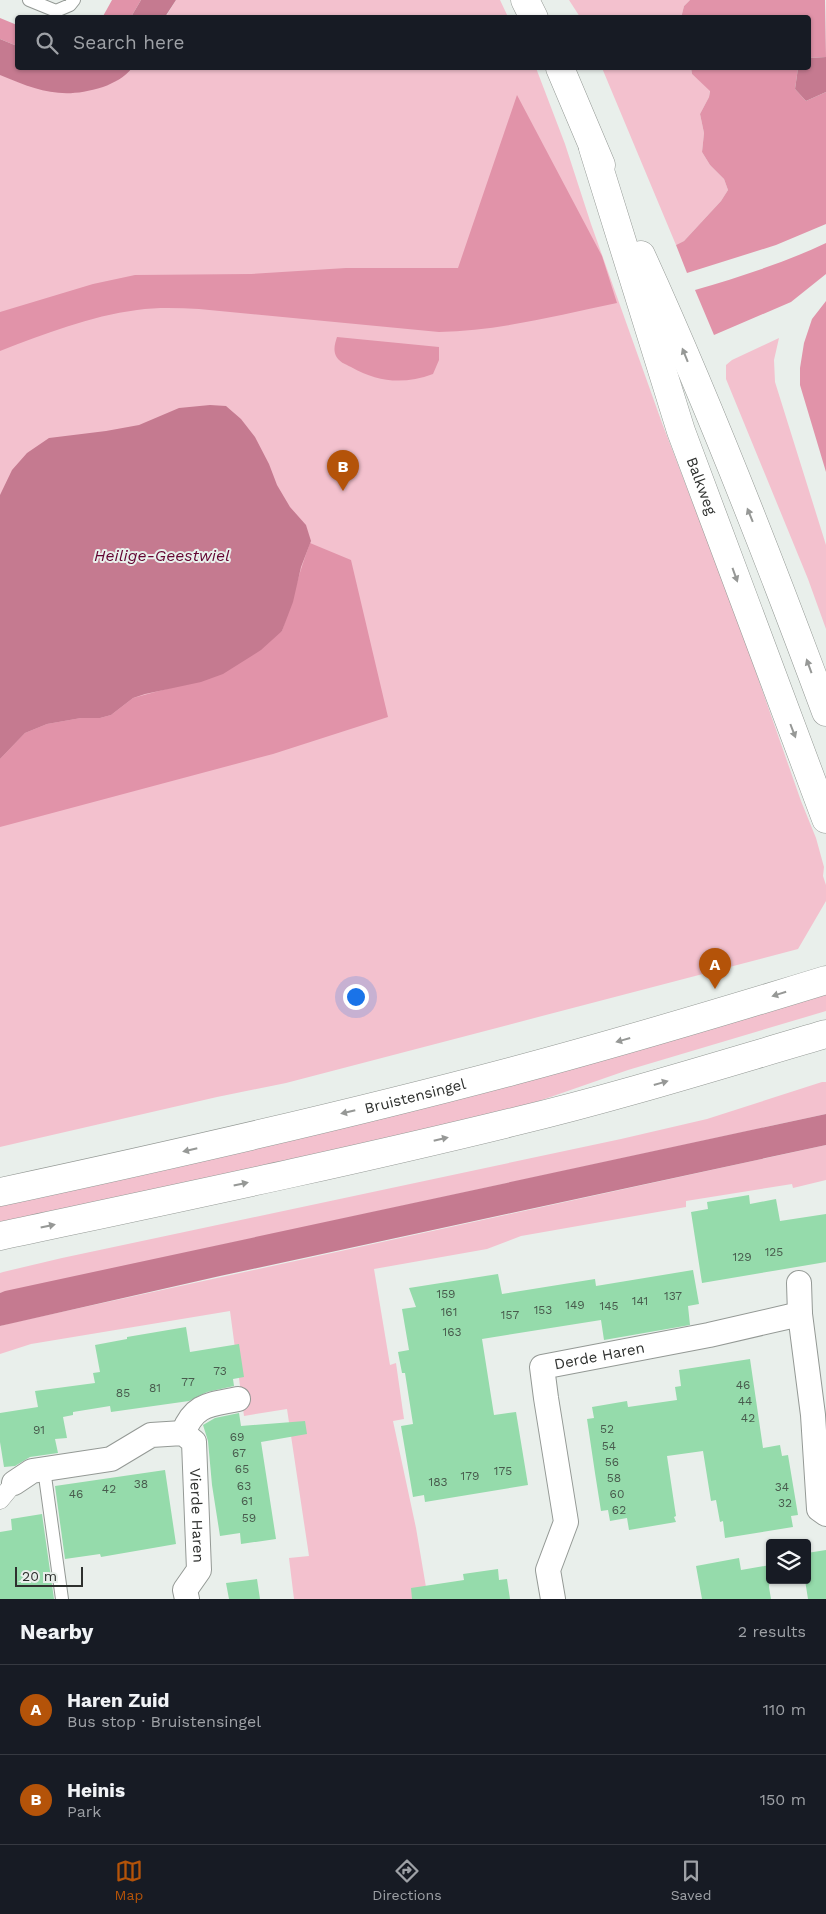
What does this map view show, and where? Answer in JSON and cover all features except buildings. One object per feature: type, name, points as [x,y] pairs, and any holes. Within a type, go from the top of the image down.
[{"type":"main road","points":[[525,0],[532,15]]},
{"type":"main road","name":"Balkweg","points":[[561,70],[593,148],[668,314],[780,587],[826,712]]},
{"type":"main road","name":"Balkweg","points":[[593,148],[681,431],[826,819]]},
{"type":"main road","name":"Bruistensingel","points":[[0,1192],[134,1163],[513,1071],[826,980]]},
{"type":"main road","points":[[0,1236],[384,1153],[518,1121],[597,1101],[826,1034]]},
{"type":"street","points":[[799,1283],[800,1314],[813,1415],[819,1508],[826,1514]]},
{"type":"street","name":"Derde Haren","points":[[552,1599],[548,1570],[566,1522],[542,1367],[708,1335],[800,1314]]},
{"type":"street","points":[[7,1492],[32,1471],[111,1459],[151,1436],[183,1432],[189,1419],[201,1408],[238,1399]]},
{"type":"street","name":"Vierde Haren","points":[[183,1432],[194,1442],[199,1570],[185,1590],[187,1599]]},
{"type":"lane","points":[[29,0],[56,11],[70,5],[74,0]]},
{"type":"lane","points":[[44,1469],[62,1599]]},
{"type":"shaded area","points":[[112,0],[141,0],[132,15],[104,15]]},
{"type":"shaded area","points":[[176,0],[500,0],[507,15],[167,15]]},
{"type":"shaded area","points":[[569,0],[690,0],[684,6],[682,15],[579,15]]},
{"type":"shaded area","points":[[690,0],[825,0],[826,57],[811,58],[811,15],[682,15],[684,6]]},
{"type":"shaded area","points":[[0,18],[15,24],[15,45],[0,39]]},
{"type":"shaded area","points":[[91,70],[537,70],[565,144],[591,224],[662,423],[737,618],[801,801],[816,838],[824,867],[823,876],[826,885],[826,901],[798,949],[286,1083],[0,1147],[0,75]]},
{"type":"shaded area","points":[[603,70],[691,70],[692,74],[710,90],[709,97],[700,114],[704,133],[702,152],[710,165],[724,179],[728,190],[721,201],[684,241],[676,245]]},
{"type":"shaded area","points":[[691,70],[798,70],[795,89],[806,101],[826,92],[826,224],[776,245],[687,273],[676,245],[684,241],[721,201],[728,190],[724,179],[710,165],[702,152],[704,133],[700,114],[710,91],[692,74]]},
{"type":"shaded area","points":[[517,95],[602,256],[617,303],[506,326],[439,332],[199,309],[153,308],[85,321],[0,351],[0,312],[93,284],[135,275],[251,274],[346,268],[458,268]]},
{"type":"shaded area","points":[[826,243],[826,274],[791,302],[714,335],[695,290],[745,275]]},
{"type":"shaded area","points":[[826,301],[826,472],[800,385],[800,368],[804,343],[812,319]]},
{"type":"shaded area","points":[[337,337],[439,347],[439,360],[433,374],[401,381],[381,379],[361,372],[339,360],[335,351]]},
{"type":"shaded area","points":[[779,338],[774,360],[775,382],[826,545],[826,629],[808,579],[726,379],[726,365],[732,360]]},
{"type":"shaded area","points":[[310,543],[351,560],[388,717],[273,754],[0,827],[0,759],[25,733],[47,724],[111,715],[133,698],[170,688],[282,631]]},
{"type":"shaded area","points":[[826,993],[826,1011],[628,1070],[516,1109],[0,1225],[0,1204]]},
{"type":"shaded area","points":[[826,1082],[826,1114],[0,1293],[0,1273],[3,1272],[621,1139],[707,1119]]},
{"type":"shaded area","points":[[826,1145],[826,1180],[793,1188],[792,1184],[686,1201],[686,1207],[521,1236],[487,1249],[374,1269],[390,1365],[396,1363],[404,1419],[393,1421],[416,1528],[428,1599],[294,1599],[289,1558],[309,1556],[287,1409],[244,1416],[230,1311],[31,1344],[0,1354],[0,1326],[11,1323]]},
{"type":"water","points":[[141,0],[176,0],[166,15],[132,15]]},
{"type":"water","points":[[0,39],[15,45],[15,70],[130,70],[111,84],[75,93],[50,92],[0,75]]},
{"type":"water","points":[[826,57],[826,92],[806,101],[795,89],[798,70],[811,70],[811,58]]},
{"type":"water","name":"Heilige-Geestwiel","points":[[210,405],[226,406],[241,419],[255,437],[277,485],[290,507],[306,525],[311,541],[301,567],[293,602],[282,631],[261,650],[223,674],[201,682],[133,698],[111,715],[47,724],[25,733],[0,759],[0,495],[12,470],[27,453],[49,438],[139,425],[179,408]]},
{"type":"water","points":[[826,1114],[826,1145],[220,1276],[0,1326],[0,1293],[5,1291]]},
{"type":"place","name":"Heinis","points":[[343,491]]},
{"type":"place","name":"Haren Zuid","points":[[715,989]]}]
